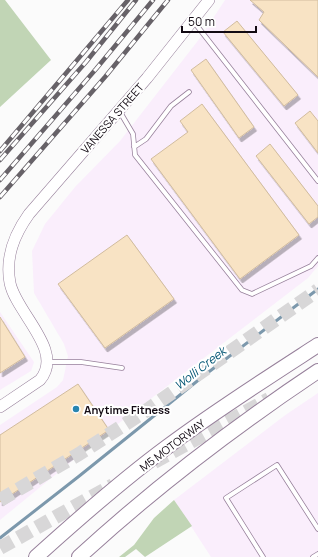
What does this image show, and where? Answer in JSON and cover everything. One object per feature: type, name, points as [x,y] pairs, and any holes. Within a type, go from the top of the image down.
[{"type":"highway","points":[[242,393],[318,337]]},
{"type":"highway","name":"M5 MOTORWAY","points":[[36,557],[94,506],[166,447],[242,393],[318,345]]},
{"type":"highway","points":[[79,557],[198,458],[242,424],[318,372]]},
{"type":"main road","name":"VANESSA STREET","points":[[48,362],[45,347],[17,302],[10,282],[10,249],[15,236],[29,214],[119,110],[209,0]]},
{"type":"main road","points":[[0,407],[40,380],[46,371],[48,362]]},
{"type":"lane","points":[[193,21],[318,180]]},
{"type":"lane","points":[[134,146],[146,139],[171,106],[189,92]]},
{"type":"lane","points":[[119,110],[133,134],[135,155],[242,290],[252,294],[311,266],[318,258]]},
{"type":"lane","points":[[48,362],[61,360],[122,368]]},
{"type":"lane","points":[[263,557],[226,498],[277,465],[318,529]]},
{"type":"lane","points":[[313,557],[318,554]]},
{"type":"shaded area","points":[[225,0],[318,0],[318,266],[308,278],[110,430],[0,520],[0,425],[57,387],[63,380],[68,356],[64,344],[34,293],[32,251],[45,224],[75,187],[120,141],[200,38]]},
{"type":"shaded area","points":[[0,312],[34,362],[31,371],[0,390]]},
{"type":"shaded area","points":[[318,393],[318,557],[211,557],[174,500],[284,416]]},
{"type":"green space","points":[[0,0],[5,0],[51,60],[0,107]]},
{"type":"green space","points":[[174,500],[192,526],[145,557],[136,549],[125,557],[119,557],[134,545],[154,518]]},
{"type":"building","points":[[250,0],[318,0],[318,77],[259,20],[264,12]]},
{"type":"building","points":[[237,21],[298,95],[284,106],[223,32]]},
{"type":"building","points":[[206,59],[254,127],[239,138],[191,70]]},
{"type":"building","points":[[202,104],[299,235],[240,279],[151,159],[188,132],[180,121]]},
{"type":"building","points":[[310,111],[318,121],[318,153],[295,123]]},
{"type":"building","points":[[270,144],[318,206],[318,217],[309,224],[256,156]]},
{"type":"building","points":[[127,235],[174,299],[105,348],[58,284]]},
{"type":"building","points":[[0,317],[25,357],[0,373]]},
{"type":"building","points":[[78,384],[109,430],[0,502],[0,435]]},
{"type":"waterway","name":"Wolli Creek","points":[[0,538],[206,374],[318,289]]},
{"type":"tunnel","points":[[0,500],[79,454],[150,408],[318,290]]},
{"type":"tunnel","points":[[154,462],[269,399]]},
{"type":"tunnel","points":[[0,548],[113,485]]},
{"type":"railway","points":[[0,151],[128,0]]},
{"type":"railway","points":[[0,160],[86,62],[136,0]]},
{"type":"railway","points":[[0,180],[96,69],[153,0]]},
{"type":"railway","points":[[0,197],[105,77],[168,0]]},
{"type":"place","name":"Anytime Fitness","points":[[76,409]]}]
